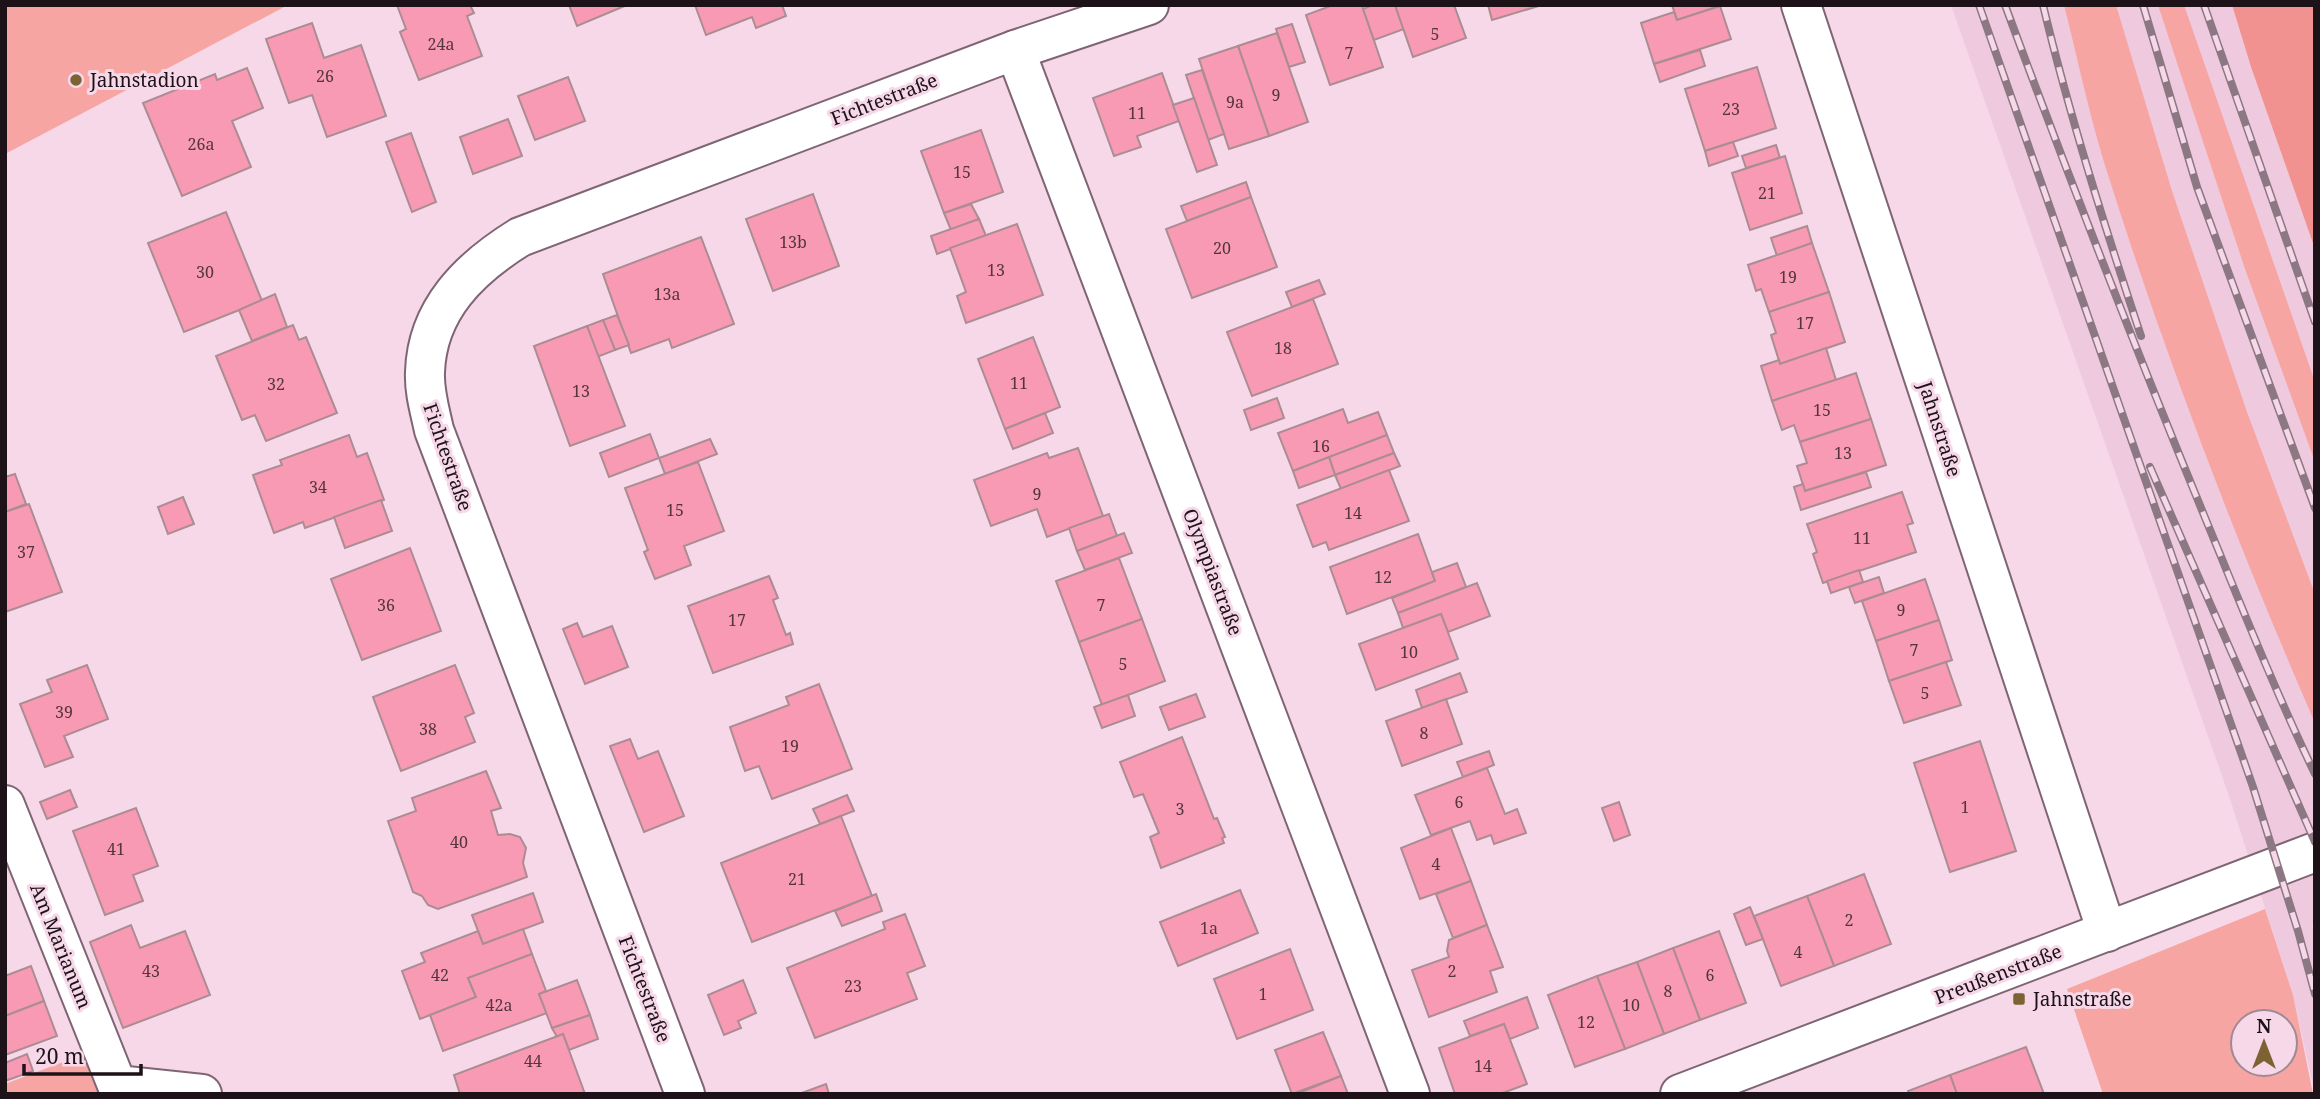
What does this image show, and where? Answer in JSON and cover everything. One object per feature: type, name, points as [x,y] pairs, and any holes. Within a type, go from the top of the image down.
[{"type":"street","name":"Fichtestraße","points":[[685,1094],[435,430],[427,400],[425,372],[433,331],[455,290],[492,254],[520,237],[1015,50],[1149,5]]},
{"type":"street","name":"Jahnstraße","points":[[1801,5],[2107,932]]},
{"type":"street","name":"Olympiastraße","points":[[1015,50],[1410,1094]]},
{"type":"street","name":"Am Marianum","points":[[5,805],[117,1085],[202,1094]]},
{"type":"street","name":"Preußenstraße","points":[[1680,1094],[2315,852]]},
{"type":"shaded area","name":"Jahnstadion","points":[[5,5],[288,5],[5,154]]},
{"type":"shaded area","points":[[1951,5],[2232,5],[2315,249],[2315,924],[2312,925],[2315,935],[2315,1094],[2299,1022],[2299,1008],[2296,1008],[2229,796]]},
{"type":"shaded area","points":[[2064,5],[2116,5],[2172,191],[2247,412],[2315,594],[2315,723],[2229,514],[2150,302],[2103,159]]},
{"type":"shaded area","points":[[2158,5],[2184,5],[2315,382],[2315,462],[2245,269]]},
{"type":"shaded area","points":[[2232,5],[2315,5],[2315,249],[2251,67]]},
{"type":"shaded area","points":[[2265,909],[2296,1008],[2229,1008],[2229,1078],[2299,1078],[2299,1025],[2313,1094],[2103,1094],[2067,989]]},
{"type":"shaded area","points":[[84,1054],[100,1094],[5,1094],[5,1084]]},
{"type":"building","points":[[397,5],[470,5],[474,13],[467,16],[482,56],[419,80],[400,32],[406,29]]},
{"type":"building","points":[[569,5],[627,5],[577,26]]},
{"type":"building","points":[[695,5],[782,5],[786,16],[756,28],[752,17],[706,35]]},
{"type":"building","points":[[1333,5],[1362,5],[1383,67],[1330,85],[1306,15]]},
{"type":"building","points":[[1373,5],[1395,5],[1404,29],[1374,40],[1363,9]]},
{"type":"building","points":[[1395,5],[1454,5],[1466,38],[1413,57]]},
{"type":"building","points":[[1488,5],[1542,5],[1492,20]]},
{"type":"building","points":[[1672,5],[1723,5],[1677,20]]},
{"type":"building","points":[[1720,6],[1731,39],[1654,64],[1641,23],[1674,12],[1677,20]]},
{"type":"building","points":[[312,23],[324,58],[361,45],[386,116],[327,137],[312,95],[289,103],[266,39]]},
{"type":"building","points":[[1292,24],[1305,62],[1289,67],[1276,29]]},
{"type":"building","points":[[1277,33],[1308,122],[1269,136],[1238,46]]},
{"type":"building","points":[[1238,46],[1269,136],[1229,149],[1199,59]]},
{"type":"building","points":[[1700,50],[1705,66],[1660,82],[1654,64]]},
{"type":"building","points":[[1757,67],[1776,128],[1705,151],[1685,89]]},
{"type":"building","points":[[247,68],[263,108],[232,121],[251,167],[182,196],[143,103],[215,74],[217,80]]},
{"type":"building","points":[[1202,70],[1224,134],[1208,140],[1186,75]]},
{"type":"building","points":[[1162,73],[1179,121],[1137,136],[1141,147],[1114,156],[1093,98]]},
{"type":"building","points":[[568,77],[585,121],[535,140],[518,96]]},
{"type":"building","points":[[1194,98],[1217,165],[1197,172],[1173,105]]},
{"type":"building","points":[[508,119],[522,156],[473,174],[460,137]]},
{"type":"building","points":[[981,130],[1003,192],[944,213],[921,151]]},
{"type":"building","points":[[411,133],[436,202],[412,212],[386,142]]},
{"type":"building","points":[[1733,142],[1738,156],[1709,166],[1705,151]]},
{"type":"building","points":[[1776,145],[1780,158],[1746,168],[1742,156]]},
{"type":"building","points":[[1785,156],[1802,213],[1750,230],[1732,173]]},
{"type":"building","points":[[1246,182],[1251,197],[1187,221],[1181,206]]},
{"type":"building","points":[[813,194],[839,266],[773,291],[746,219]]},
{"type":"building","points":[[1251,197],[1277,267],[1192,298],[1166,229]]},
{"type":"building","points":[[971,204],[979,219],[951,230],[944,213]]},
{"type":"building","points":[[226,212],[262,301],[184,332],[148,243]]},
{"type":"building","points":[[979,219],[986,236],[937,254],[931,236]]},
{"type":"building","points":[[1017,224],[1043,295],[966,323],[957,296],[966,292],[950,248]]},
{"type":"building","points":[[1807,226],[1812,243],[1777,256],[1771,238]]},
{"type":"building","points":[[701,237],[734,324],[672,348],[669,339],[631,353],[603,274]]},
{"type":"building","points":[[1812,243],[1829,292],[1769,312],[1761,289],[1756,291],[1748,265]]},
{"type":"building","points":[[1319,280],[1325,294],[1292,307],[1286,292]]},
{"type":"building","points":[[1829,292],[1845,342],[1780,364],[1771,335],[1776,333],[1769,312]]},
{"type":"building","points":[[275,294],[287,327],[252,341],[239,310]]},
{"type":"building","points":[[1313,299],[1338,364],[1252,396],[1227,332]]},
{"type":"building","points":[[617,315],[629,345],[615,350],[603,320]]},
{"type":"building","points":[[603,320],[615,350],[597,357],[587,326]]},
{"type":"building","points":[[293,325],[299,340],[306,337],[337,413],[266,441],[255,415],[242,420],[216,356]]},
{"type":"building","points":[[587,326],[625,426],[570,446],[534,346]]},
{"type":"building","points":[[1033,337],[1060,407],[1005,429],[978,359]]},
{"type":"building","points":[[1826,348],[1836,380],[1772,401],[1761,366],[1779,360],[1780,364]]},
{"type":"building","points":[[1856,373],[1871,419],[1800,442],[1794,425],[1782,430],[1772,401]]},
{"type":"building","points":[[1277,398],[1284,418],[1251,430],[1244,410]]},
{"type":"building","points":[[1343,409],[1348,423],[1378,412],[1387,435],[1293,471],[1278,433]]},
{"type":"building","points":[[1045,413],[1053,433],[1013,449],[1005,429]]},
{"type":"building","points":[[1871,419],[1886,465],[1805,491],[1797,466],[1807,463],[1800,442]]},
{"type":"building","points":[[650,434],[659,458],[609,477],[600,453]]},
{"type":"building","points":[[349,435],[357,457],[367,453],[384,500],[305,528],[303,522],[274,533],[253,475],[282,465],[280,460]]},
{"type":"building","points":[[1387,435],[1394,453],[1335,475],[1329,457]]},
{"type":"building","points":[[710,439],[717,454],[665,474],[659,458]]},
{"type":"building","points":[[1078,448],[1103,516],[1047,537],[1037,509],[991,526],[974,480],[1047,453],[1049,458]]},
{"type":"building","points":[[1394,453],[1400,466],[1341,489],[1335,475]]},
{"type":"building","points":[[1329,457],[1335,475],[1299,488],[1293,471]]},
{"type":"building","points":[[698,462],[724,531],[684,546],[691,565],[655,579],[644,552],[648,550],[625,488]]},
{"type":"building","points":[[1389,470],[1409,521],[1329,550],[1326,542],[1313,547],[1297,505]]},
{"type":"building","points":[[1866,472],[1871,487],[1801,510],[1794,487],[1803,484],[1805,491]]},
{"type":"building","points":[[15,474],[26,504],[5,512],[5,477]]},
{"type":"building","points":[[1902,492],[1913,523],[1907,525],[1916,552],[1823,583],[1813,554],[1817,552],[1807,524]]},
{"type":"building","points":[[183,497],[194,524],[168,534],[158,507]]},
{"type":"building","points":[[381,500],[392,531],[345,548],[334,517]]},
{"type":"building","points":[[29,504],[62,592],[5,612],[5,512]]},
{"type":"building","points":[[1109,514],[1117,536],[1077,551],[1069,528]]},
{"type":"building","points":[[1124,533],[1132,553],[1085,570],[1077,551]]},
{"type":"building","points":[[1418,534],[1435,581],[1347,614],[1330,567]]},
{"type":"building","points":[[410,548],[441,631],[362,660],[331,579]]},
{"type":"building","points":[[1119,558],[1142,619],[1079,642],[1056,581]]},
{"type":"building","points":[[1457,563],[1466,587],[1398,613],[1392,598],[1435,581],[1432,572]]},
{"type":"building","points":[[1859,570],[1863,582],[1831,593],[1827,581]]},
{"type":"building","points":[[769,576],[778,598],[773,600],[786,635],[790,633],[793,644],[713,673],[688,606]]},
{"type":"building","points":[[1879,577],[1884,593],[1855,603],[1849,587]]},
{"type":"building","points":[[1925,579],[1939,620],[1876,641],[1862,601]]},
{"type":"building","points":[[1477,583],[1490,616],[1448,632],[1441,614],[1403,628],[1398,613]]},
{"type":"building","points":[[1441,614],[1458,659],[1376,690],[1359,644]]},
{"type":"building","points":[[1142,619],[1165,681],[1102,705],[1079,642]]},
{"type":"building","points":[[1939,620],[1952,660],[1889,681],[1876,641]]},
{"type":"building","points":[[577,623],[583,637],[612,626],[628,667],[585,684],[563,629]]},
{"type":"building","points":[[1946,662],[1961,705],[1904,723],[1889,681]]},
{"type":"building","points":[[87,665],[108,719],[64,736],[73,757],[45,767],[20,704],[52,692],[47,680]]},
{"type":"building","points":[[455,665],[474,713],[465,717],[475,742],[401,771],[373,697]]},
{"type":"building","points":[[1460,673],[1467,692],[1422,708],[1416,690]]},
{"type":"building","points":[[819,684],[852,769],[772,799],[759,766],[745,771],[730,727],[789,705],[786,697]]},
{"type":"building","points":[[1196,694],[1205,717],[1169,730],[1160,707]]},
{"type":"building","points":[[1128,695],[1135,716],[1102,728],[1094,707]]},
{"type":"building","points":[[1446,699],[1462,744],[1402,766],[1386,721]]},
{"type":"building","points":[[1182,737],[1214,819],[1217,818],[1225,837],[1222,838],[1224,843],[1161,868],[1150,837],[1159,833],[1143,794],[1134,797],[1120,762]]},
{"type":"building","points":[[630,739],[638,759],[658,751],[684,816],[644,832],[610,746]]},
{"type":"building","points":[[1980,741],[2016,851],[1950,872],[1914,763]]},
{"type":"building","points":[[1489,751],[1494,765],[1463,777],[1457,762]]},
{"type":"building","points":[[1487,768],[1505,814],[1517,809],[1526,833],[1494,844],[1491,835],[1477,840],[1470,821],[1431,835],[1415,795]]},
{"type":"building","points":[[486,771],[501,808],[491,811],[498,835],[520,837],[526,848],[523,863],[527,877],[438,909],[428,905],[422,896],[413,892],[388,821],[416,811],[412,798]]},
{"type":"building","points":[[70,790],[77,807],[47,819],[40,802]]},
{"type":"building","points":[[847,795],[854,811],[820,824],[813,809]]},
{"type":"building","points":[[1619,802],[1630,835],[1614,841],[1602,808]]},
{"type":"building","points":[[136,808],[158,866],[133,875],[143,901],[105,915],[73,831]]},
{"type":"building","points":[[841,816],[872,896],[752,942],[721,863]]},
{"type":"building","points":[[1451,828],[1471,881],[1420,899],[1401,848]]},
{"type":"building","points":[[1864,874],[1891,944],[1834,966],[1807,896]]},
{"type":"building","points":[[1471,881],[1487,925],[1453,938],[1436,894]]},
{"type":"building","points":[[1240,890],[1258,933],[1178,966],[1160,922]]},
{"type":"building","points":[[533,893],[543,922],[483,944],[472,915]]},
{"type":"building","points":[[876,894],[882,911],[842,926],[835,911]]},
{"type":"building","points":[[1807,896],[1834,966],[1781,986],[1754,916]]},
{"type":"building","points":[[1750,907],[1763,939],[1746,945],[1734,914]]},
{"type":"building","points":[[905,914],[925,966],[907,973],[917,999],[815,1038],[787,968],[885,929],[883,922]]},
{"type":"building","points":[[131,925],[140,948],[185,931],[210,995],[123,1028],[90,942]]},
{"type":"building","points":[[1487,925],[1503,967],[1490,971],[1497,992],[1429,1017],[1412,970],[1449,957],[1449,940]]},
{"type":"building","points":[[523,929],[532,954],[468,978],[476,997],[420,1019],[402,971],[425,962],[421,953],[478,931],[483,944]]},
{"type":"building","points":[[1719,931],[1746,1003],[1700,1020],[1673,948]]},
{"type":"building","points":[[1673,948],[1700,1020],[1664,1034],[1637,962]]},
{"type":"building","points":[[1290,949],[1313,1010],[1237,1039],[1214,979]]},
{"type":"building","points":[[532,954],[546,991],[539,994],[547,1013],[443,1051],[430,1015],[476,997],[468,978]]},
{"type":"building","points":[[1637,962],[1664,1034],[1625,1049],[1597,976]]},
{"type":"building","points":[[31,966],[44,1001],[5,1016],[5,976]]},
{"type":"building","points":[[1597,976],[1625,1049],[1575,1067],[1548,995]]},
{"type":"building","points":[[577,980],[590,1015],[552,1028],[539,994]]},
{"type":"building","points":[[743,980],[756,1013],[738,1021],[741,1028],[724,1035],[708,995]]},
{"type":"building","points":[[1527,997],[1538,1028],[1510,1039],[1504,1024],[1470,1036],[1464,1021]]},
{"type":"building","points":[[44,1001],[57,1036],[5,1055],[5,1016]]},
{"type":"building","points":[[590,1015],[598,1039],[569,1050],[563,1034],[557,1037],[552,1028]]},
{"type":"building","points":[[1504,1024],[1527,1084],[1500,1094],[1455,1094],[1439,1048]]},
{"type":"building","points":[[1323,1032],[1341,1076],[1292,1094],[1275,1050]]},
{"type":"building","points":[[563,1034],[585,1094],[460,1094],[454,1075]]},
{"type":"building","points":[[2026,1047],[2044,1094],[1957,1094],[1950,1075]]},
{"type":"building","points":[[27,1054],[33,1071],[5,1081],[5,1063]]},
{"type":"building","points":[[1950,1075],[1957,1094],[1909,1094],[1908,1091]]},
{"type":"building","points":[[1341,1076],[1348,1094],[1296,1094]]},
{"type":"building","points":[[826,1084],[829,1094],[799,1094]]},
{"type":"railway","points":[[1979,5],[2253,787],[2315,994]]},
{"type":"railway","points":[[2005,5],[2154,392],[2259,648],[2315,774]]},
{"type":"railway","points":[[2043,5],[2076,131],[2141,336]]},
{"type":"railway","points":[[2143,5],[2197,187],[2315,508]]},
{"type":"railway","points":[[2204,5],[2315,322]]},
{"type":"railway","points":[[2150,467],[2315,842]]},
{"type":"place","name":"Jahnstadion","points":[[76,80]]},
{"type":"place","name":"Jahnstraße","points":[[2019,999]]}]
